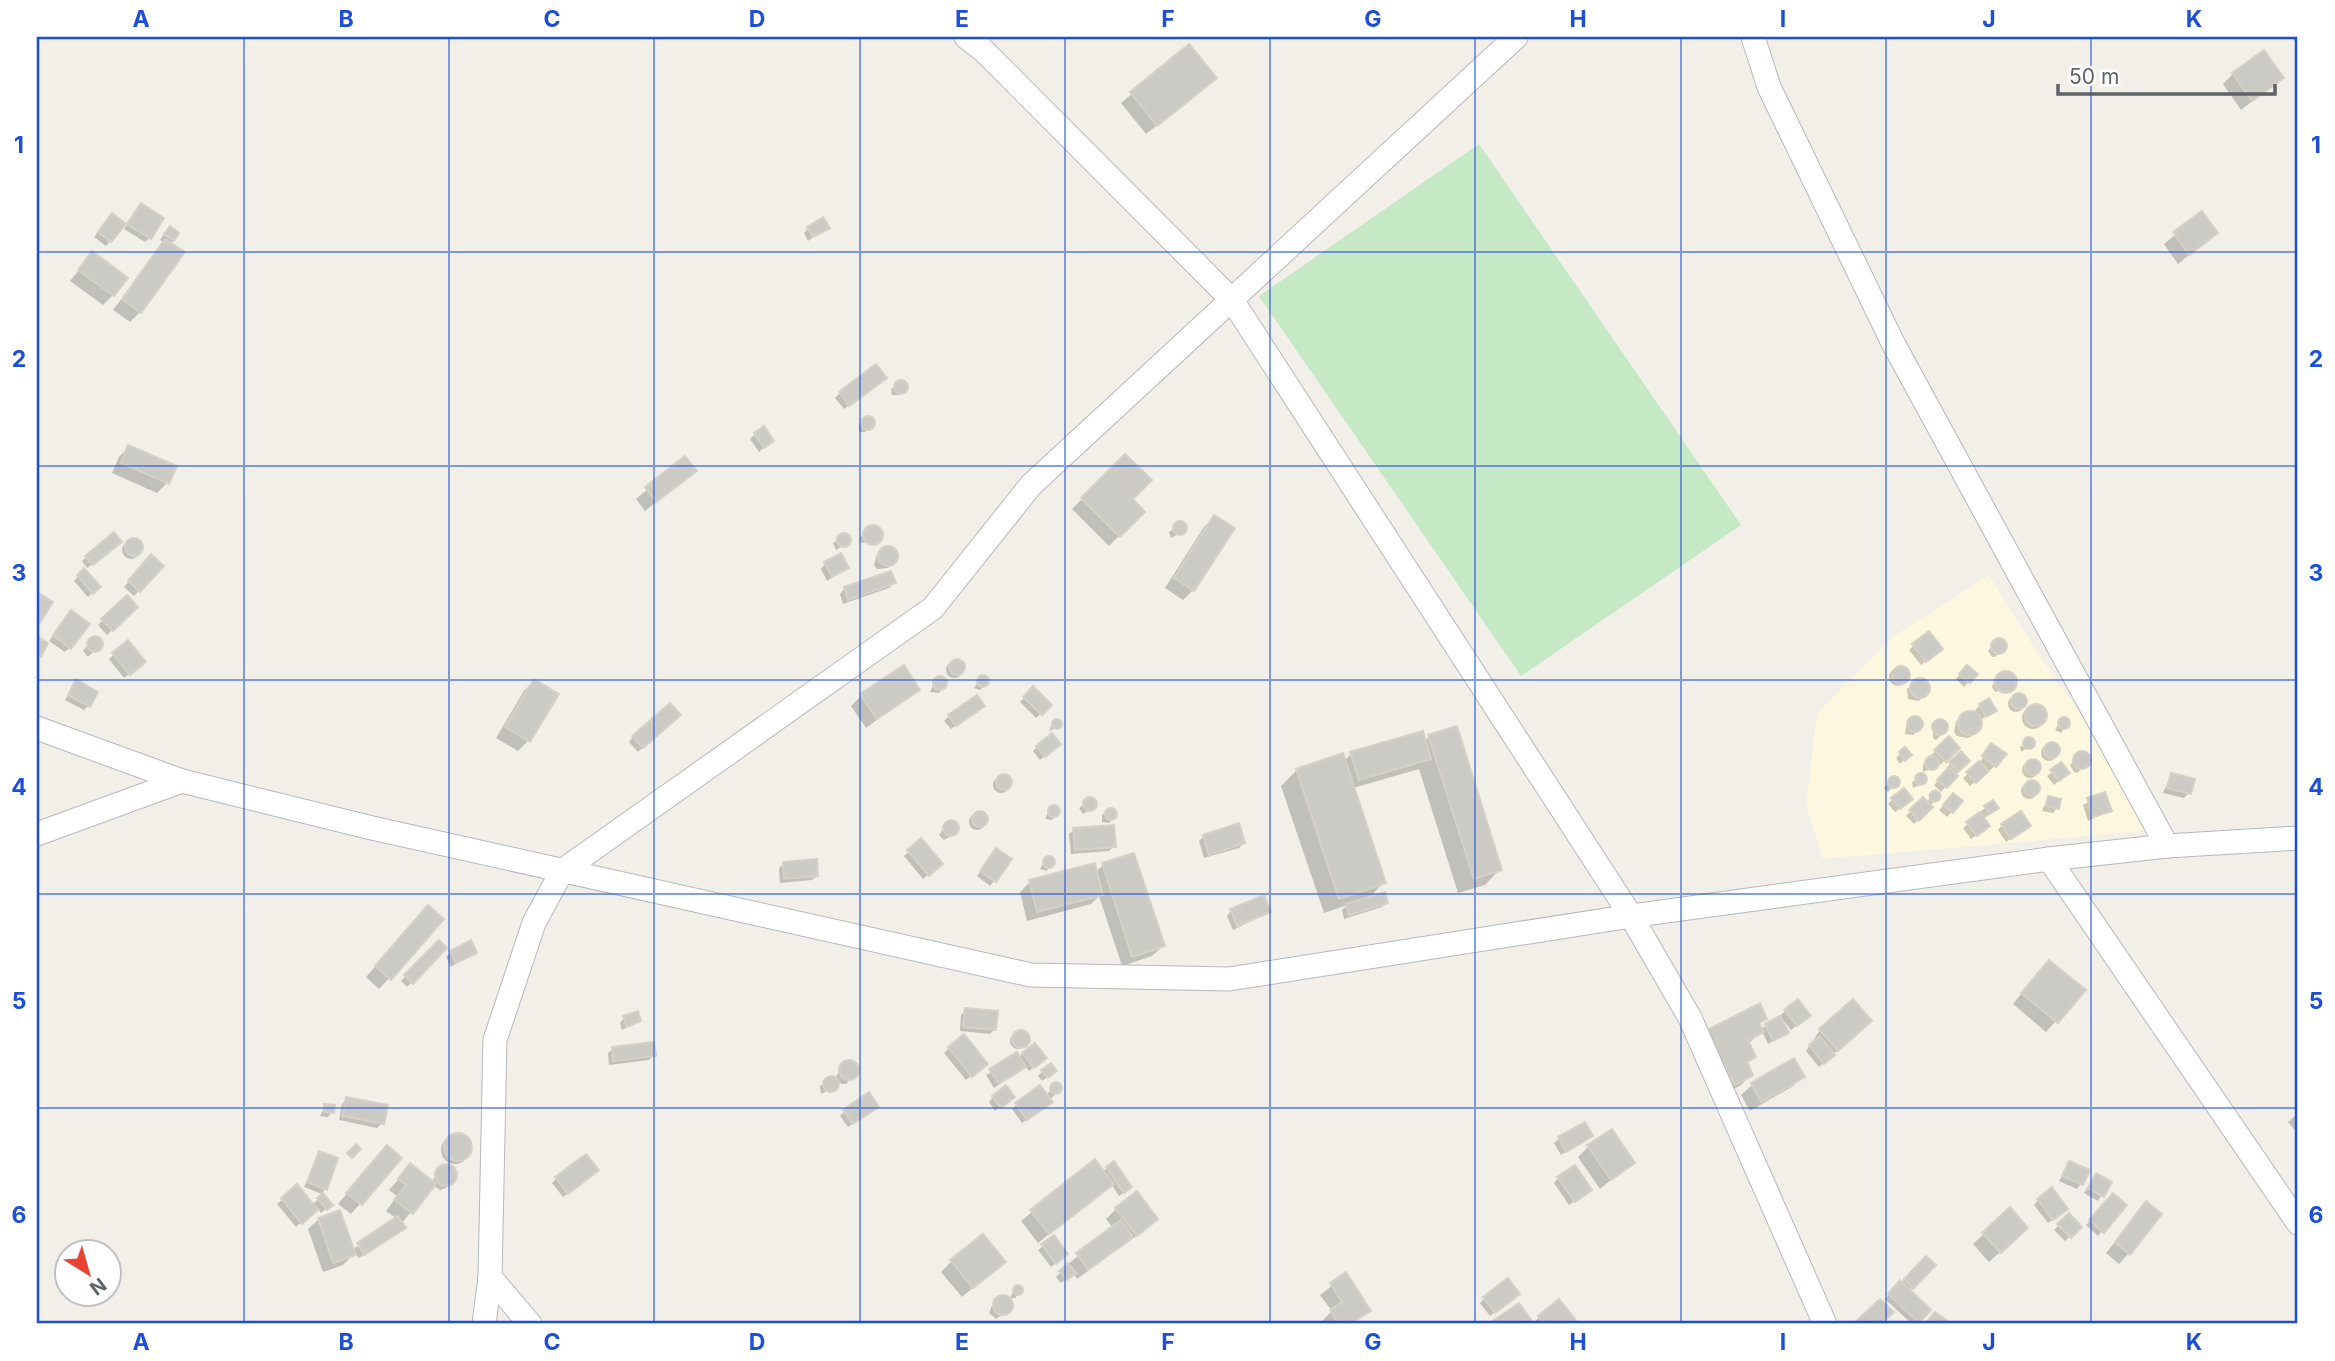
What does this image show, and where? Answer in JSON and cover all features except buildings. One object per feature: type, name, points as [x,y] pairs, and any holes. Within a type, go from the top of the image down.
[{"type":"street","points":[[966,37],[983,50],[1231,300],[1631,916],[1690,1018],[1825,1324]]},
{"type":"street","points":[[484,1324],[490,1277],[495,1040],[534,923],[562,871],[933,608],[1031,485],[1516,37]]},
{"type":"street","points":[[1753,37],[1769,87],[1893,343],[2166,846]]},
{"type":"street","points":[[37,728],[182,781],[562,871],[1031,975],[1229,979],[1631,916],[2049,859],[2166,846],[2298,838]]},
{"type":"street","points":[[37,834],[182,781]]},
{"type":"street","points":[[2049,859],[2298,1223]]},
{"type":"street","points":[[490,1277],[530,1324]]},
{"type":"shaded area","points":[[1989,575],[2042,660],[2095,734],[2145,831],[1823,859],[1806,805],[1817,714],[1891,638]]},
{"type":"green space","points":[[1479,144],[1741,525],[1521,676],[1259,296]]}]
